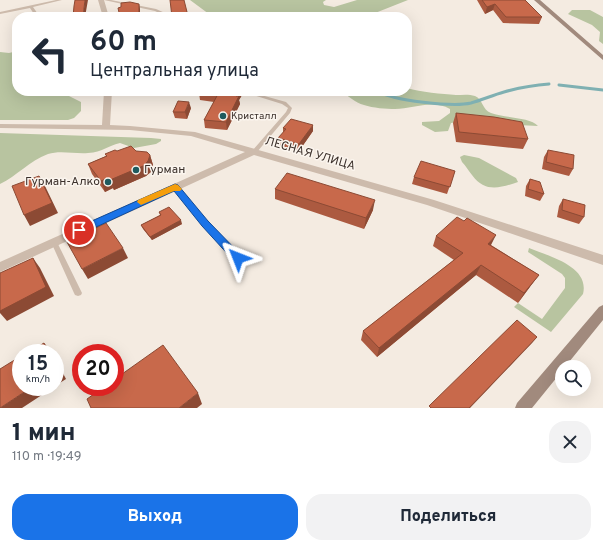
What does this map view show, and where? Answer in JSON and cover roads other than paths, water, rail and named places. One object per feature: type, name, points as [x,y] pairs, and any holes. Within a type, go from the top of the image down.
[{"type":"main road","points":[[537,0],[603,58]]},
{"type":"main road","points":[[522,408],[603,311]]},
{"type":"street","points":[[101,0],[105,12]]},
{"type":"street","points":[[106,128],[108,96]]},
{"type":"street","name":"ЛЕСНАЯ УЛИЦА","points":[[0,126],[150,129],[192,134],[430,202],[603,260]]},
{"type":"street","points":[[0,267],[255,151]]},
{"type":"lane","points":[[0,13],[60,0]]},
{"type":"lane","points":[[106,0],[160,12]]},
{"type":"lane","points":[[31,7],[34,12]]},
{"type":"lane","points":[[255,151],[290,108],[284,103],[260,96]]},
{"type":"lane","points":[[175,187],[205,223],[238,258]]},
{"type":"lane","points":[[54,242],[78,293]]},
{"type":"waterway","points":[[389,96],[438,104],[463,104],[471,103],[515,89],[549,84]]},
{"type":"waterway","points":[[559,85],[603,90]]},
{"type":"place","name":"Кристалл","points":[[223,116]]},
{"type":"place","name":"Гурман","points":[[136,170]]},
{"type":"place","name":"Гурман-Алко","points":[[108,182]]}]
